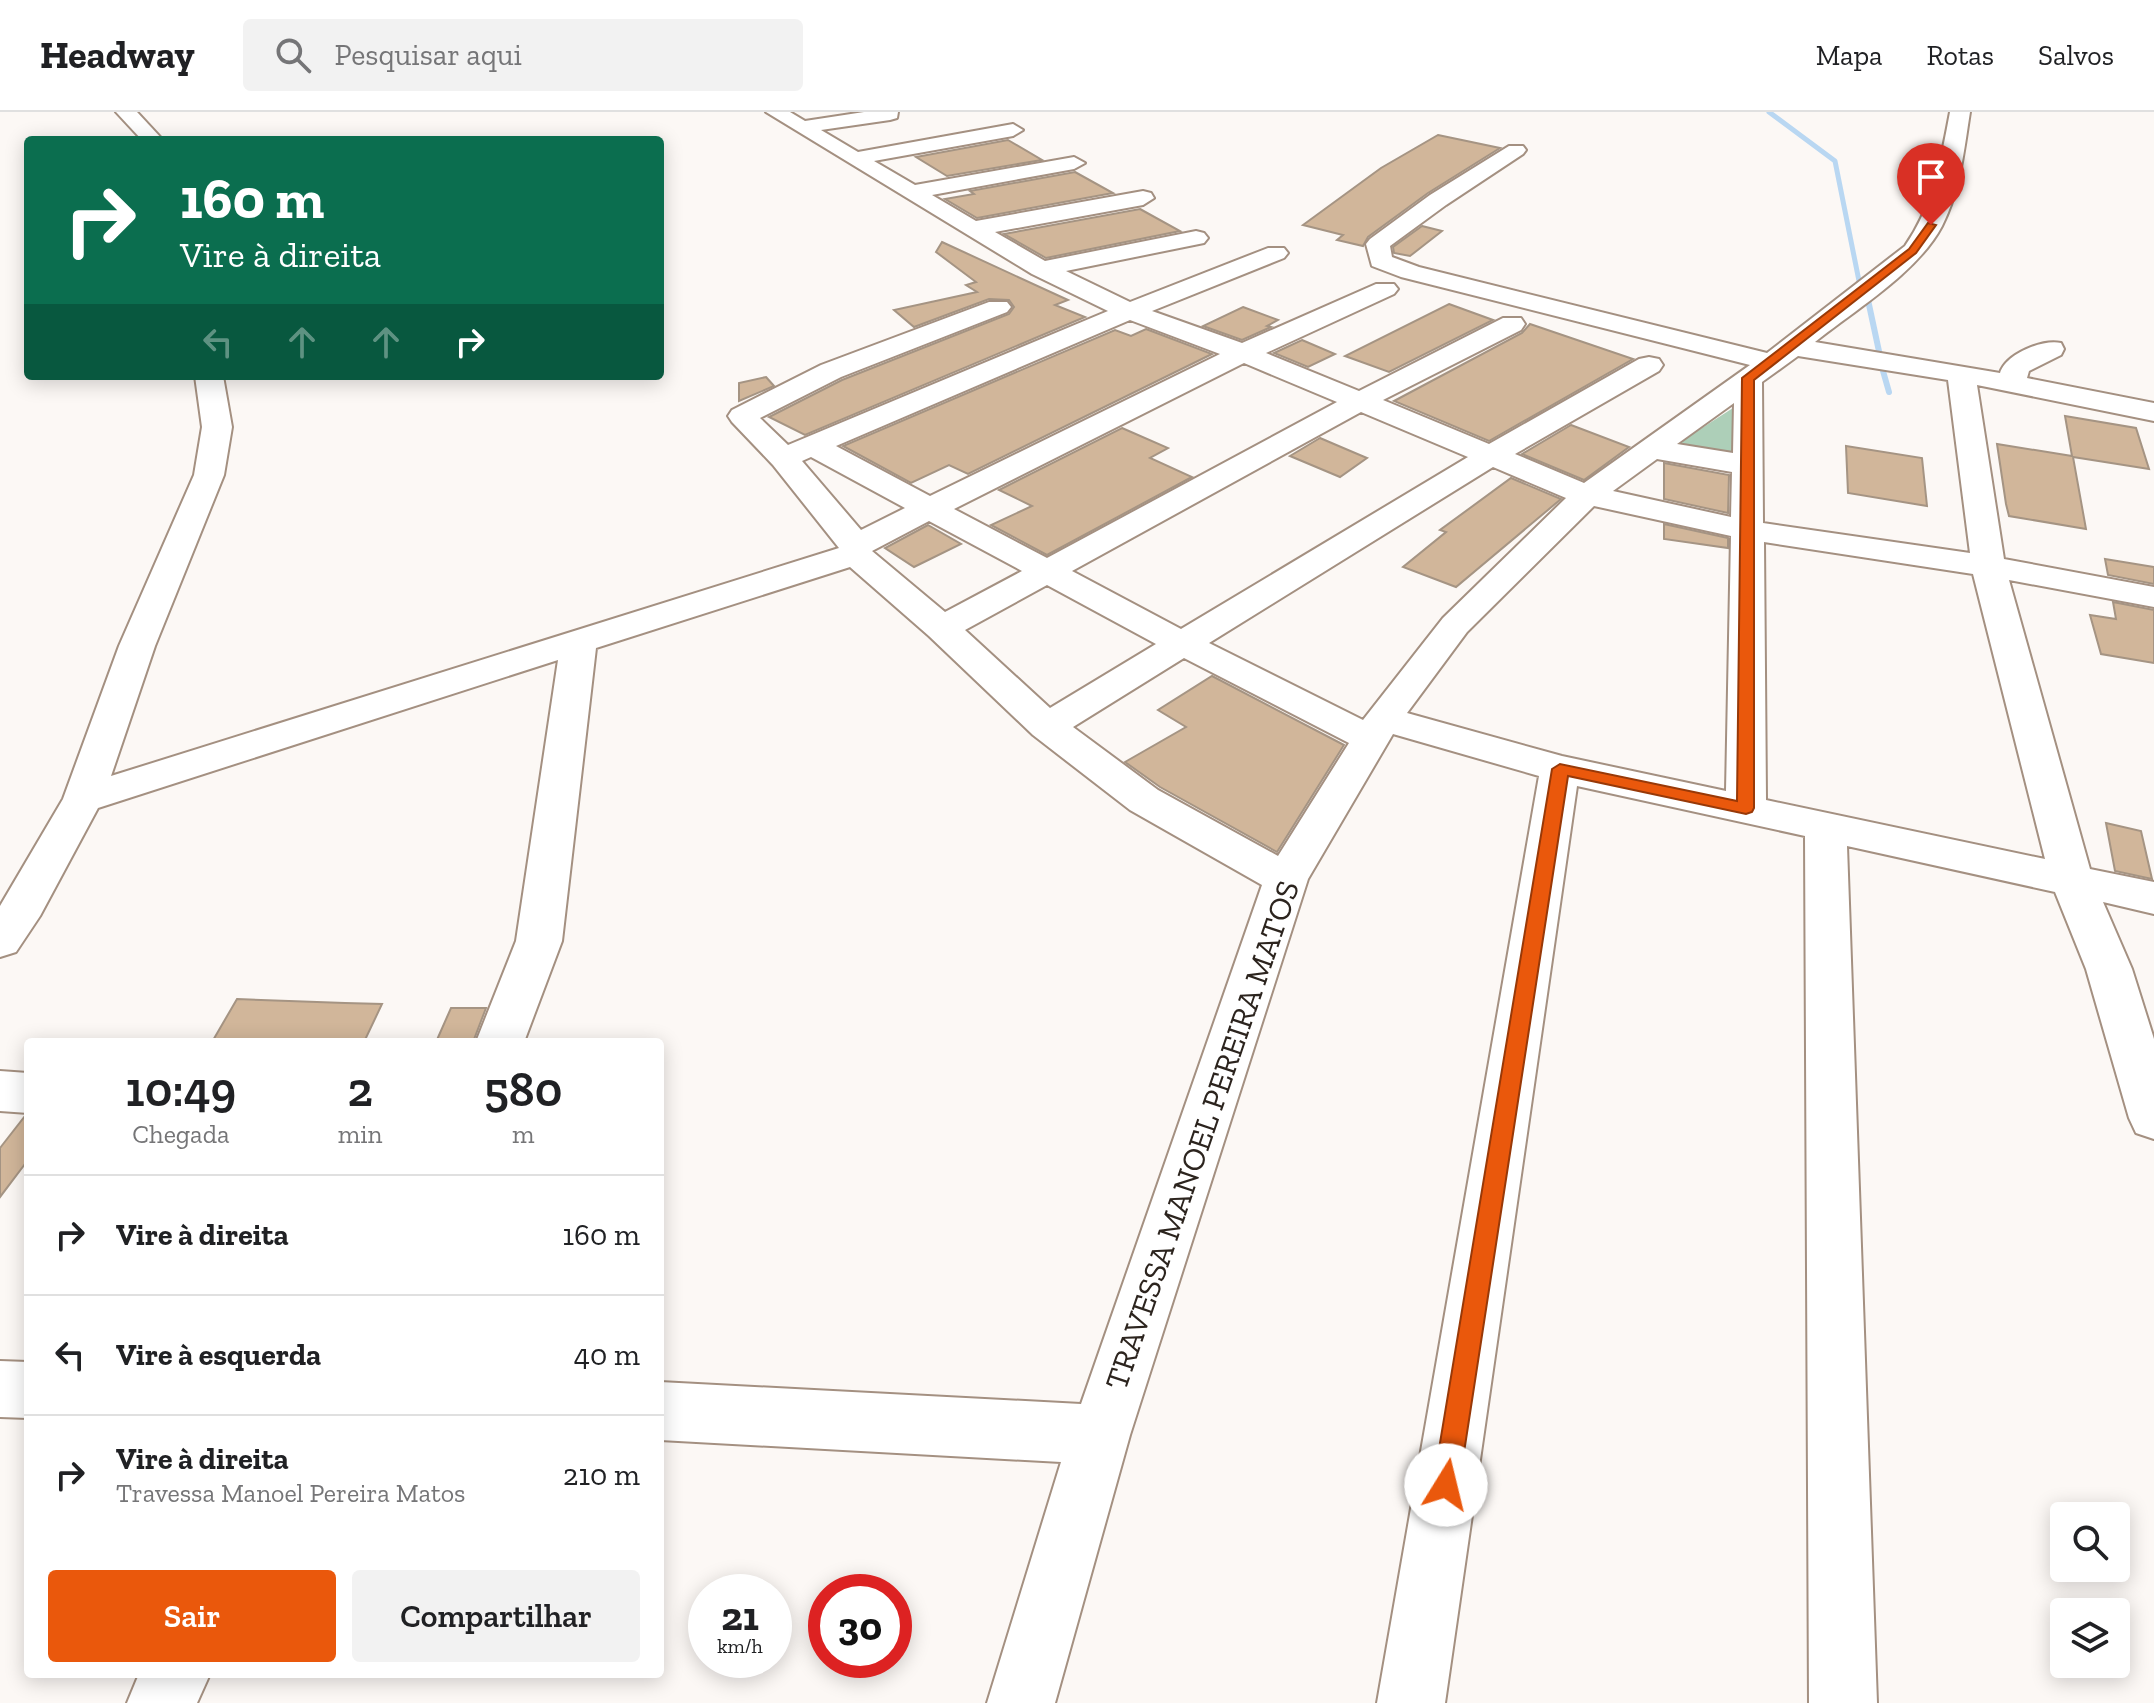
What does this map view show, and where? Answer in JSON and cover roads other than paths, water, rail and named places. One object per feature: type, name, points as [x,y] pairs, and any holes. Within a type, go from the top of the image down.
[{"type":"street","points":[[126,112],[149,136]]},
{"type":"street","points":[[776,112],[1041,269],[1129,311],[1243,353],[1587,495],[1748,530],[1988,566],[2154,597]]},
{"type":"street","name":"TRAVESSA MANOEL PEREIRA MATOS","points":[[1021,1703],[1100,1435],[1286,879],[1377,729],[1455,625],[1587,495],[1771,362],[1913,251],[1931,225],[1950,172],[1960,112]]},
{"type":"street","points":[[804,127],[890,114]]},
{"type":"street","points":[[857,158],[1013,130]]},
{"type":"street","points":[[1516,150],[1438,200],[1378,244],[1381,261],[1410,272],[1513,299],[1771,362],[1961,374],[2154,413]]},
{"type":"street","points":[[914,192],[1074,163]]},
{"type":"street","points":[[976,228],[1143,198]]},
{"type":"street","points":[[1041,269],[1196,238]]},
{"type":"street","points":[[798,452],[1129,311],[1276,253]]},
{"type":"street","points":[[83,799],[855,549],[927,509],[1243,353],[1385,289]]},
{"type":"street","points":[[998,307],[831,371],[742,416],[798,452],[927,509],[1183,644],[1377,729],[2154,898]]},
{"type":"street","points":[[942,628],[1360,401],[1512,324]]},
{"type":"street","points":[[2011,384],[2016,367],[2051,349]]},
{"type":"street","points":[[1746,808],[1748,465],[1771,362]]},
{"type":"street","points":[[1047,726],[1492,455],[1649,365]]},
{"type":"street","points":[[1961,374],[1988,566],[2072,880],[2109,969],[2154,1118]]},
{"type":"street","points":[[0,940],[24,905],[83,799],[137,646],[209,475],[217,427],[210,380]]},
{"type":"street","points":[[1651,449],[1748,465]]},
{"type":"street","points":[[798,452],[855,549],[1047,726],[1144,800],[1286,879]]},
{"type":"street","points":[[502,1038],[539,941],[579,640]]},
{"type":"street","points":[[1411,1703],[1560,769]]},
{"type":"street","points":[[1826,825],[1843,1703]]},
{"type":"street","points":[[2109,969],[2154,1022]]},
{"type":"street","points":[[0,1091],[24,1093]]},
{"type":"street","points":[[0,1389],[24,1390]]},
{"type":"street","points":[[664,1411],[1100,1435]]},
{"type":"street","points":[[161,1703],[174,1678]]},
{"type":"waterway","points":[[1769,112],[1835,161],[1859,281]]},
{"type":"waterway","points":[[1868,300],[1880,356]]},
{"type":"waterway","points":[[1883,371],[1889,392]]}]
